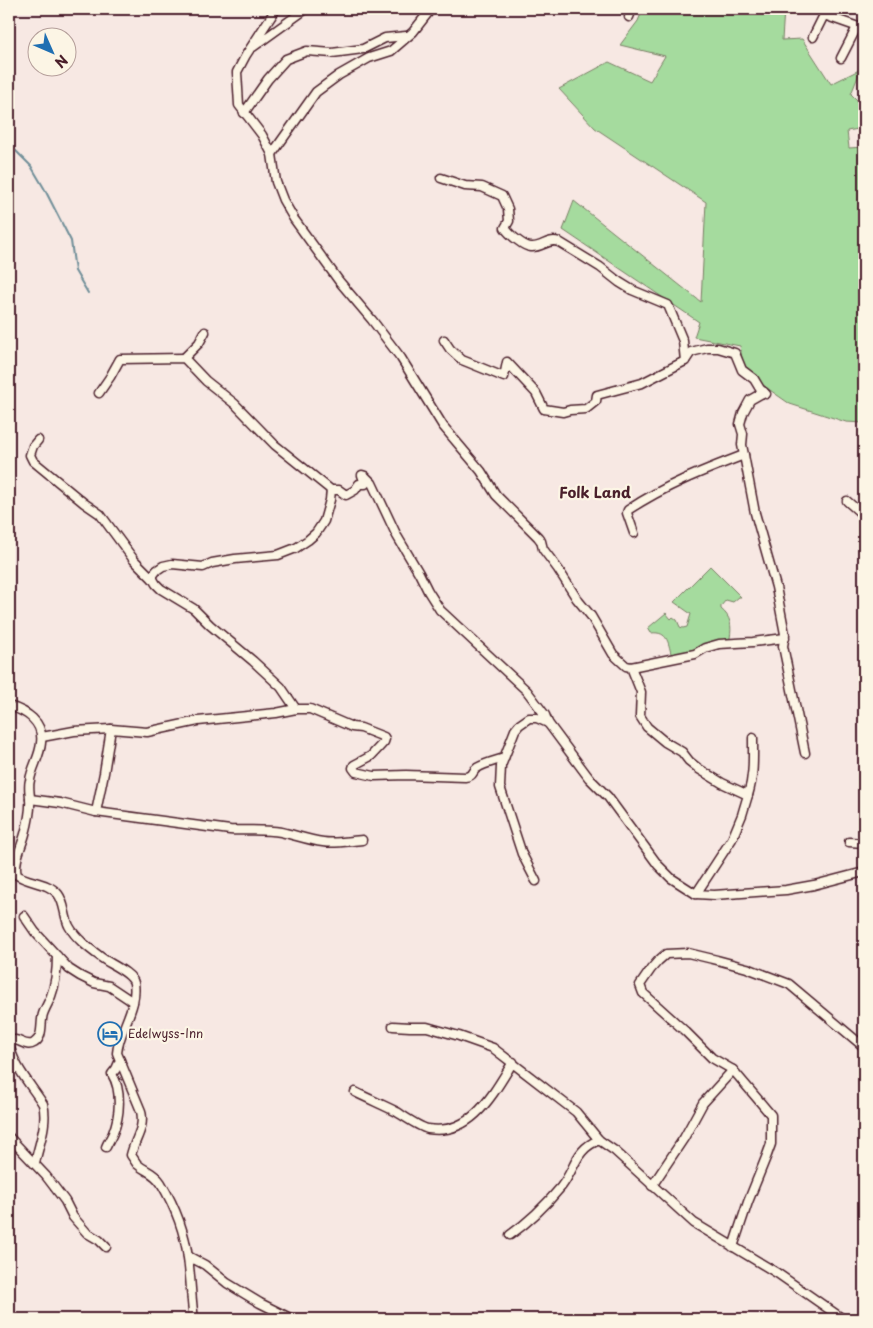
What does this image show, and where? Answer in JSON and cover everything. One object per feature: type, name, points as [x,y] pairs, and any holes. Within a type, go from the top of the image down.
[{"type":"street","points":[[276,9],[248,51],[237,72],[238,102],[244,113],[262,135],[272,154],[276,182],[283,200],[294,220],[338,281],[372,320],[401,358],[443,426],[481,471],[496,495],[538,537],[543,549],[591,616],[613,654],[626,666],[631,667],[695,654],[705,648],[719,644],[785,638]]},
{"type":"street","points":[[248,51],[306,9]]},
{"type":"street","points":[[272,154],[316,92],[339,75],[369,58],[390,51],[413,32],[431,9]]},
{"type":"street","points":[[629,17],[632,9]]},
{"type":"street","points":[[813,37],[824,15],[860,28],[841,58]]},
{"type":"street","points":[[244,113],[268,79],[286,59],[307,52],[332,53],[363,49],[385,38],[407,36]]},
{"type":"street","points":[[441,178],[466,186],[482,187],[502,196],[508,209],[509,221],[505,228],[509,234],[525,245],[532,248],[554,240],[559,242],[600,267],[632,290],[668,305],[683,341],[685,362]]},
{"type":"street","points":[[98,393],[110,378],[120,359],[184,358],[199,342],[205,332]]},
{"type":"street","points":[[444,340],[450,349],[462,360],[504,377],[507,362],[536,394],[544,409],[563,412],[586,409],[596,401],[597,395],[642,383],[685,362],[691,352],[707,348],[718,348],[735,353],[742,370],[754,379],[765,393],[750,400],[742,416],[740,424],[743,434],[742,445],[755,513],[776,587],[785,638],[783,646],[805,753]]},
{"type":"street","points":[[184,358],[206,381],[235,404],[275,445],[331,490],[339,490],[346,495],[359,484],[365,484],[362,475],[366,476],[372,483],[397,536],[440,610],[527,691],[589,778],[608,796],[658,865],[671,878],[696,894],[714,895],[786,890],[864,872]]},
{"type":"street","points":[[38,440],[33,446],[30,455],[33,461],[100,514],[134,560],[161,589],[194,609],[253,661],[281,686],[296,709]]},
{"type":"street","points":[[634,533],[627,513],[628,510],[663,488],[744,455]]},
{"type":"street","points":[[153,580],[156,570],[163,566],[172,564],[203,567],[212,563],[235,559],[278,555],[296,548],[316,533],[324,521],[331,490]]},
{"type":"street","points":[[847,501],[864,516]]},
{"type":"street","points":[[631,667],[641,692],[640,716],[647,727],[665,742],[682,752],[698,769],[748,795]]},
{"type":"street","points":[[9,706],[22,711],[34,719],[39,726],[42,737],[30,778],[28,790],[30,799],[25,835],[15,869],[16,875],[46,886],[58,894],[69,926],[79,939],[93,952],[116,968],[129,974],[133,979],[133,1002],[117,1052],[143,1120],[131,1155],[136,1163],[152,1172],[160,1181],[180,1226],[188,1256],[194,1319]]},
{"type":"street","points":[[42,737],[74,731],[111,729],[147,732],[198,721],[310,709],[352,727],[361,728],[384,737],[384,742],[371,756],[353,766],[356,772],[374,776],[465,777],[473,774],[476,768],[504,758]]},
{"type":"street","points":[[536,881],[522,854],[500,787],[501,766],[515,730],[519,725],[529,718],[537,718],[548,723]]},
{"type":"street","points":[[96,812],[111,729]]},
{"type":"street","points":[[696,894],[732,838],[742,814],[752,779],[754,763],[752,738]]},
{"type":"street","points":[[30,799],[60,803],[96,812],[230,830],[282,832],[304,839],[326,842],[362,840]]},
{"type":"street","points":[[849,842],[864,843]]},
{"type":"street","points":[[24,916],[35,932],[69,969],[94,983],[109,986],[133,1002]]},
{"type":"street","points":[[733,1247],[748,1202],[767,1155],[772,1136],[771,1115],[733,1070],[712,1058],[642,993],[640,985],[658,961],[666,954],[688,952],[747,968],[789,984],[864,1047]]},
{"type":"street","points":[[35,1163],[45,1122],[44,1104],[22,1073],[14,1058],[9,1042],[15,1039],[30,1045],[40,1038],[43,1013],[54,987],[57,956]]},
{"type":"street","points":[[393,1026],[427,1027],[494,1048],[576,1112],[599,1140],[615,1151],[694,1223],[777,1273],[843,1319]]},
{"type":"street","points":[[106,1147],[113,1134],[117,1119],[118,1091],[112,1074],[120,1060]]},
{"type":"street","points":[[355,1092],[426,1128],[452,1129],[474,1116],[491,1098],[513,1062]]},
{"type":"street","points":[[652,1186],[684,1138],[703,1103],[733,1070]]},
{"type":"street","points":[[9,1136],[35,1163],[87,1233],[106,1247]]},
{"type":"street","points":[[510,1235],[533,1217],[562,1186],[571,1174],[575,1162],[584,1148],[599,1140]]},
{"type":"street","points":[[188,1256],[205,1265],[227,1283],[260,1304],[292,1319]]},
{"type":"green space","points":[[643,9],[784,9],[782,40],[802,39],[831,84],[861,69],[851,94],[864,107],[864,128],[847,131],[849,148],[864,147],[864,423],[846,422],[790,404],[754,379],[743,366],[740,346],[694,337],[699,322],[563,230],[574,201],[701,302],[706,202],[595,128],[559,89],[609,62],[650,81],[665,56],[620,45],[638,21]]},
{"type":"green space","points":[[710,566],[741,597],[733,602],[726,600],[721,606],[730,622],[730,638],[734,643],[672,657],[667,639],[661,634],[651,633],[648,628],[666,613],[671,619],[673,617],[677,620],[680,627],[687,627],[691,614],[674,602]]},
{"type":"waterway","points":[[9,146],[31,166],[44,188],[71,241],[75,271],[88,293]]},
{"type":"place","name":"Edelwyss-Inn","points":[[110,1034]]},
{"type":"district","name":"Folk Land","points":[[595,493]]}]
